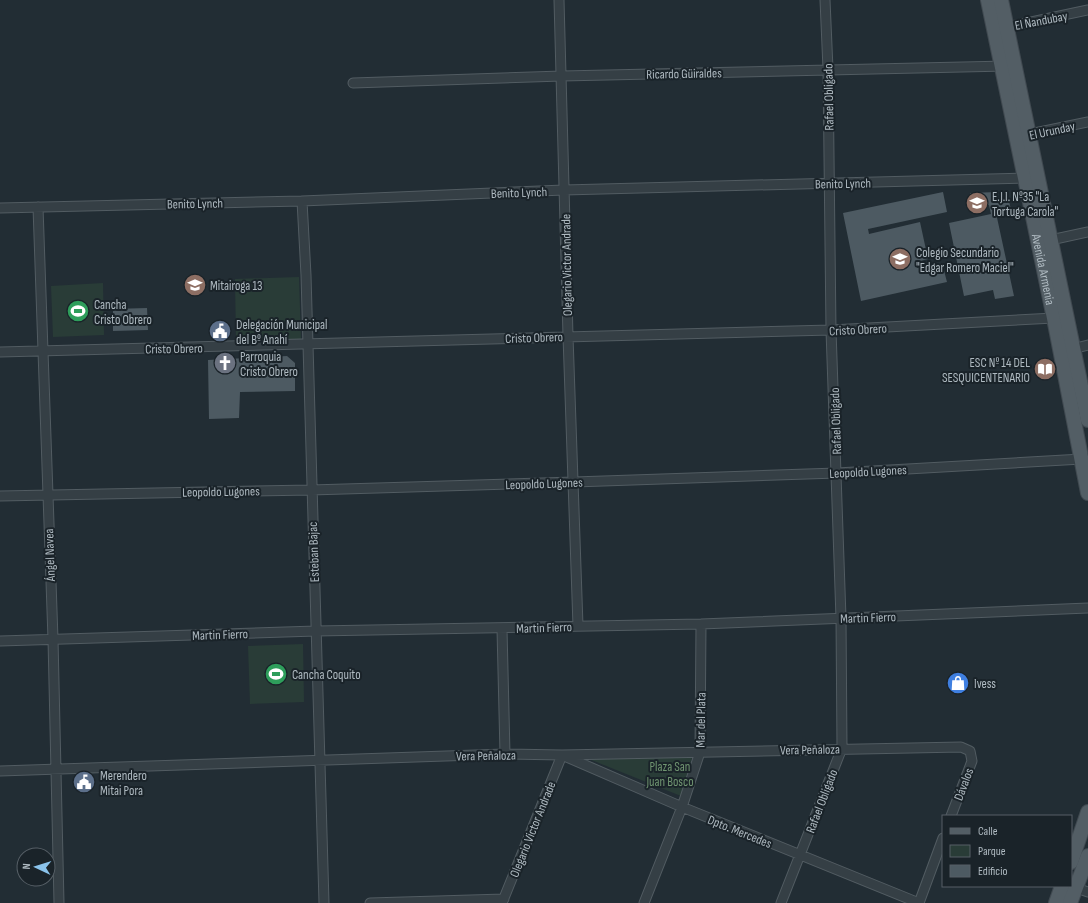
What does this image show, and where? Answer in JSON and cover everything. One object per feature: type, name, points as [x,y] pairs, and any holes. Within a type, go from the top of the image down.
[{"type":"main road","name":"Avenida Armenia","points":[[988,0],[1000,28],[1008,66],[1022,136],[1024,179],[1045,241]]},
{"type":"main road","name":"Avenida Armenia","points":[[1000,28],[1001,0]]},
{"type":"main road","name":"Avenida Armenia","points":[[1022,136],[1038,176],[1045,241],[1067,350],[1085,458],[1088,493]]},
{"type":"main road","name":"Avenida Armenia","points":[[1067,350],[1088,420]]},
{"type":"main road","points":[[1072,859],[1088,812]]},
{"type":"main road","points":[[1070,903],[1074,888],[1088,856]]},
{"type":"main road","points":[[1056,903],[1074,888]]},
{"type":"street","name":"Olegario Victor Andrade","points":[[559,0],[578,626]]},
{"type":"street","name":"Rafael Obligado","points":[[781,903],[842,748],[841,618],[832,330],[828,69],[824,0]]},
{"type":"street","name":"El Ñandubay","points":[[1000,28],[1088,10]]},
{"type":"street","name":"Ricardo Güiraldes","points":[[354,83],[828,69],[1008,66]]},
{"type":"street","name":"El Urunday","points":[[1022,136],[1088,122]]},
{"type":"street","name":"Benito Lynch","points":[[0,208],[302,201],[564,190],[1024,179],[1038,176]]},
{"type":"street","name":"Esteban Bajac","points":[[302,201],[306,275],[306,345],[321,761],[324,903]]},
{"type":"street","name":"Ángel Navea","points":[[38,207],[53,639],[59,903]]},
{"type":"street","points":[[1045,241],[1088,232]]},
{"type":"street","name":"Cristo Obrero","points":[[0,352],[832,330],[1061,315]]},
{"type":"street","points":[[1067,350],[1088,345]]},
{"type":"street","name":"Leopoldo Lugones","points":[[0,496],[311,490],[837,473],[1085,458]]},
{"type":"street","name":"Martin Fierro","points":[[0,641],[316,632],[701,624],[1088,608]]},
{"type":"street","name":"Mar del Plata","points":[[644,903],[682,807],[700,752],[701,624]]},
{"type":"street","points":[[502,629],[505,754]]},
{"type":"street","name":"Vera Peñaloza","points":[[0,771],[505,754],[562,755],[842,748],[961,747],[970,751]]},
{"type":"street","name":"Dávalos","points":[[951,815],[972,761],[970,751]]},
{"type":"street","name":"Olegario Victor Andrade","points":[[503,901],[562,755]]},
{"type":"street","name":"Dpto. Mercedes","points":[[562,755],[682,807],[919,903]]},
{"type":"street","points":[[919,903],[942,841]]},
{"type":"street","points":[[370,903],[503,901]]},
{"type":"green space","points":[[299,277],[301,340],[236,341],[235,279]]},
{"type":"green space","name":"Cancha Cristo Obrero","points":[[103,283],[104,335],[53,337],[51,286]]},
{"type":"green space","name":"Cancha Coquito","points":[[303,644],[304,702],[250,704],[248,646]]},
{"type":"green space","name":"Plaza San Juan Bosco","points":[[584,757],[692,757],[681,796]]},
{"type":"building","name":"Colegio Secundario \"Edgar Romero Maciel\"","points":[[943,192],[947,212],[868,229],[869,234],[920,222],[928,259],[916,262],[917,268],[942,263],[947,282],[861,301],[843,213]]},
{"type":"building","points":[[997,192],[998,198],[1008,196],[1011,210],[996,213],[1014,296],[995,299],[993,290],[964,296],[949,223],[991,214],[989,205],[973,209],[970,193]]},
{"type":"building","points":[[147,308],[148,330],[113,331],[113,309]]},
{"type":"building","name":"Parroquia Cristo Obrero","points":[[287,356],[295,363],[295,391],[240,392],[239,418],[209,419],[208,360]]},
{"type":"place","name":"E.J.I. Nº35 \"La Tortuga Carola\"","points":[[977,203]]},
{"type":"place","name":"Colegio Secundario \"Edgar Romero Maciel\"","points":[[900,259]]},
{"type":"place","name":"Mitairoga 13","points":[[195,285]]},
{"type":"place","name":"Cancha Cristo Obrero","points":[[78,311]]},
{"type":"place","name":"Delegación Municipal del Bº Anahí","points":[[220,331]]},
{"type":"place","name":"Parroquia Cristo Obrero","points":[[225,363]]},
{"type":"place","name":"ESC Nº 14 DEL SESQUICENTENARIO","points":[[1045,369]]},
{"type":"place","name":"Cancha Coquito","points":[[276,674]]},
{"type":"place","name":"Ivess","points":[[958,683]]},
{"type":"place","name":"Merendero Mitai Pora","points":[[84,782]]}]
